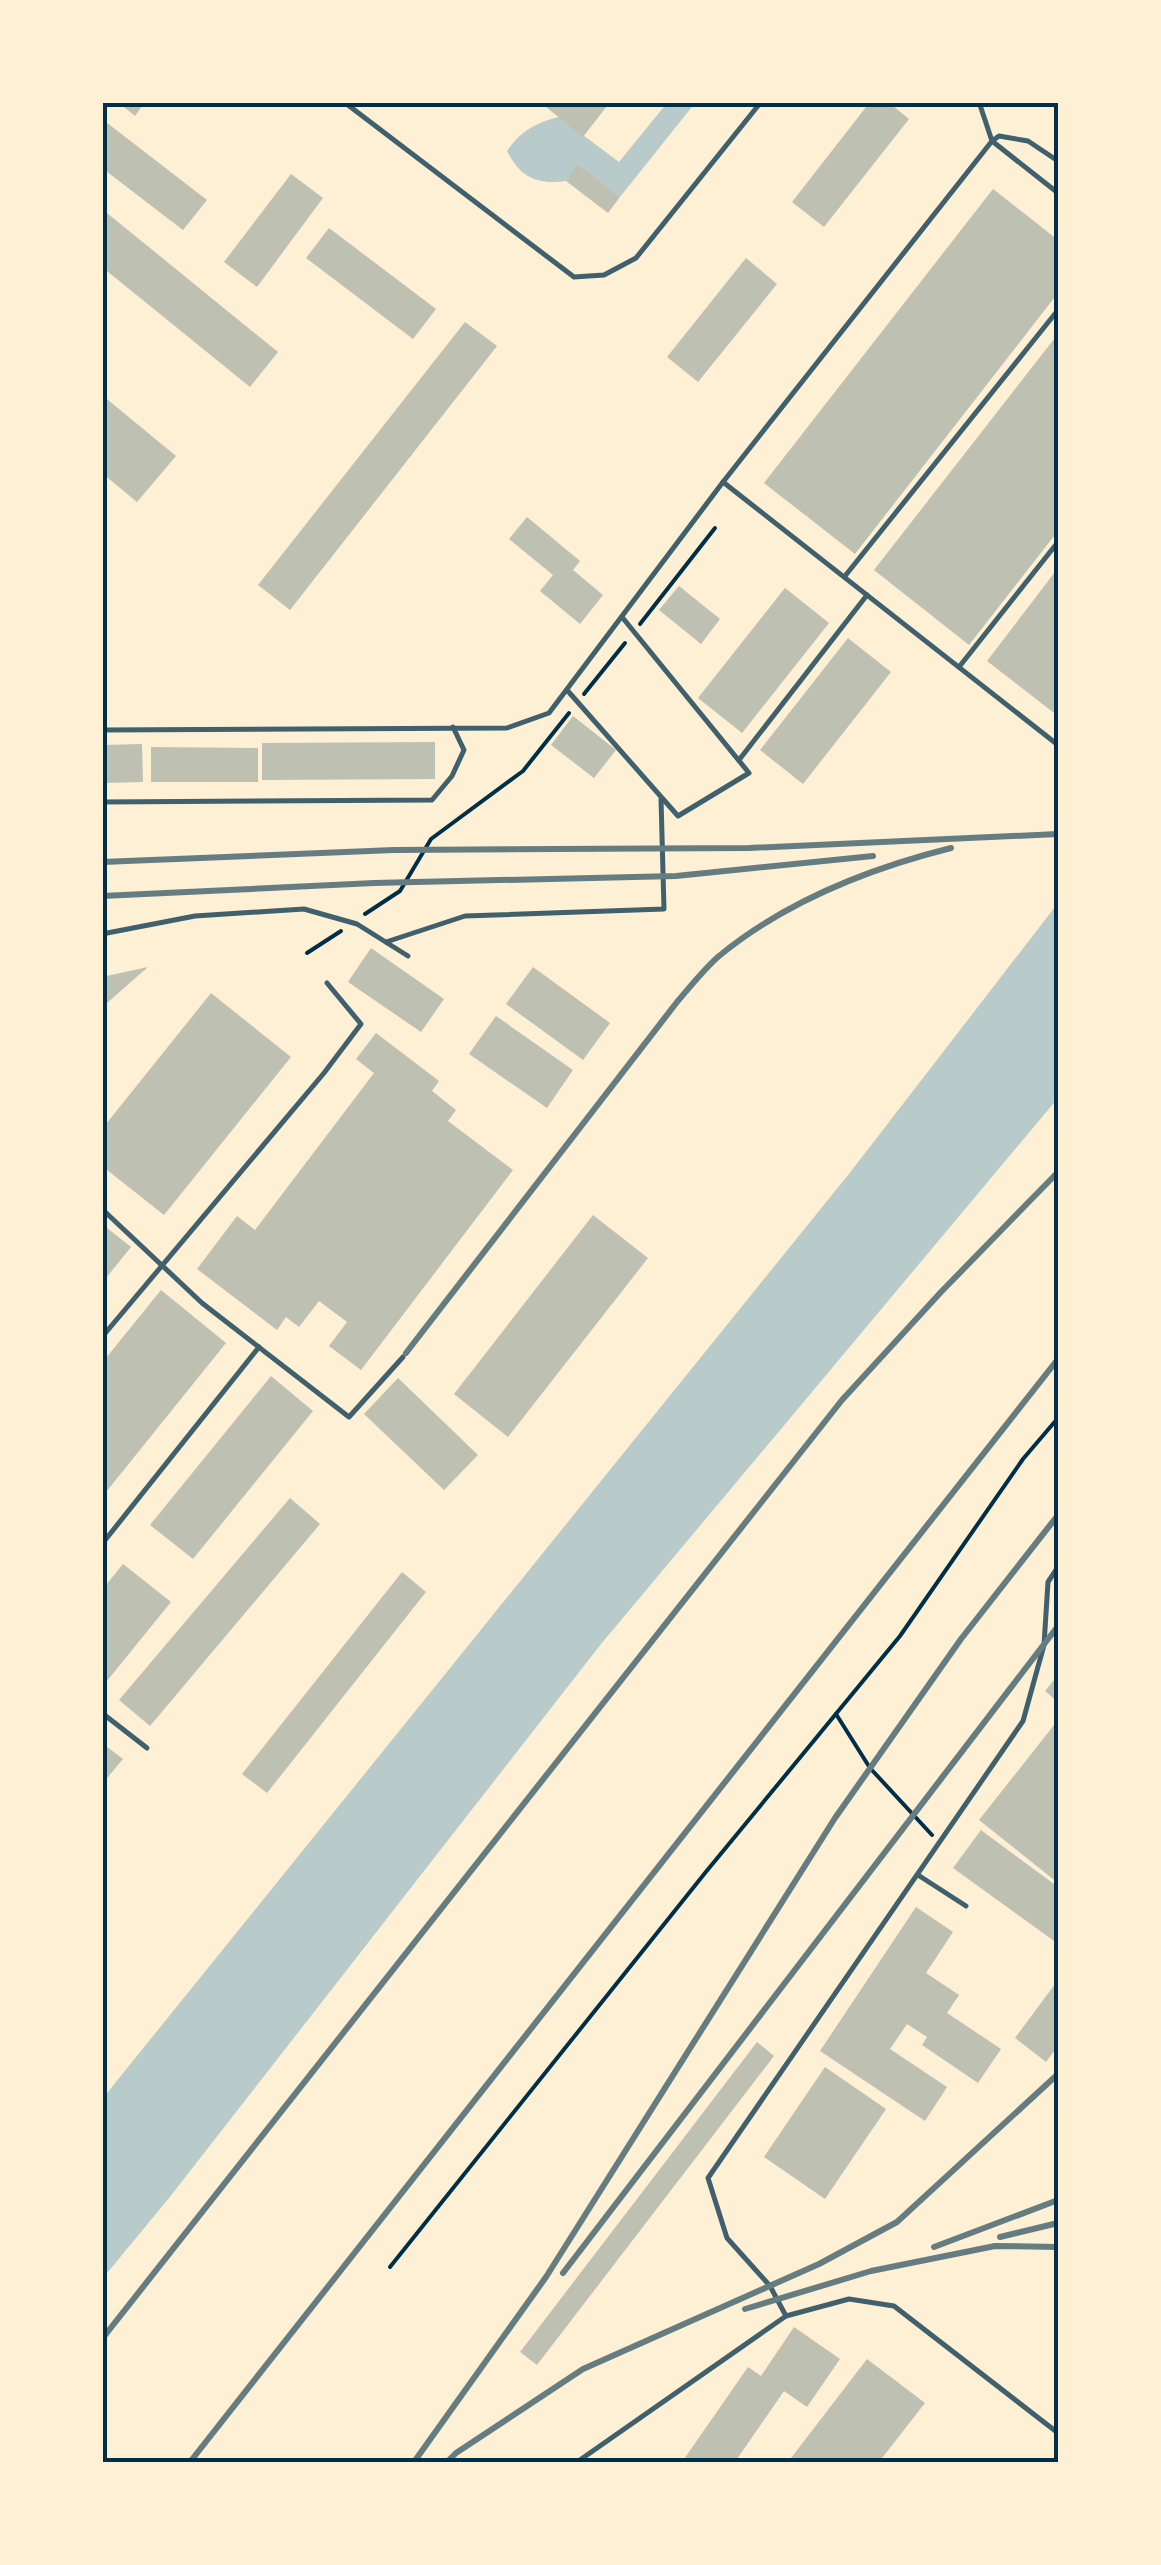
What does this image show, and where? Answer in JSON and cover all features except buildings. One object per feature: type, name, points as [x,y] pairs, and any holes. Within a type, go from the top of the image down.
[{"type":"lane","points":[[344,102],[574,277],[604,275],[636,258],[761,102]]},
{"type":"lane","points":[[979,102],[992,141],[1058,193]]},
{"type":"lane","points":[[102,730],[508,728],[549,713],[723,482],[992,141],[999,136],[1028,141],[1058,161]]},
{"type":"lane","points":[[844,577],[1058,310]]},
{"type":"lane","points":[[723,482],[1058,745]]},
{"type":"lane","points":[[959,667],[1058,542]]},
{"type":"lane","points":[[739,760],[868,595]]},
{"type":"lane","points":[[567,690],[678,816],[749,772],[622,616]]},
{"type":"lane","points":[[102,802],[432,800],[452,776],[464,750],[454,727]]},
{"type":"lane","points":[[386,942],[465,916],[664,908],[661,796]]},
{"type":"lane","points":[[102,934],[196,916],[304,909],[353,922],[408,956]]},
{"type":"lane","points":[[102,1337],[361,1024],[327,983]]},
{"type":"lane","points":[[102,1209],[202,1303],[349,1417],[403,1357]]},
{"type":"lane","points":[[102,1544],[259,1347]]},
{"type":"lane","points":[[786,2316],[770,2286],[726,2238],[708,2178],[1023,1721],[1044,1645],[1048,1582],[1058,1567]]},
{"type":"lane","points":[[102,1712],[147,1748]]},
{"type":"lane","points":[[918,1874],[966,1906]]},
{"type":"lane","points":[[577,2462],[786,2316],[848,2299],[894,2306],[1058,2433]]},
{"type":"path","points":[[308,953],[400,891],[431,839],[523,772],[715,528]]},
{"type":"path","points":[[390,2268],[705,1872],[900,1636],[1023,1459],[1058,1418]]},
{"type":"path","points":[[836,1714],[870,1768],[938,1844]]},
{"type":"shaded area","points":[[667,103],[695,103],[620,197],[579,165],[566,181],[546,182],[530,177],[507,151],[529,129],[559,117],[619,162]]},
{"type":"shaded area","points":[[1058,903],[1058,1098],[601,1644],[103,2278],[103,2098],[852,1170]]},
{"type":"railway","points":[[102,862],[394,850],[749,848],[1058,834]]},
{"type":"railway","points":[[406,1353],[677,1002],[713,961],[772,919],[829,889],[951,848]]},
{"type":"railway","points":[[102,896],[374,883],[676,876],[873,856]]},
{"type":"railway","points":[[102,2339],[842,1400],[1058,1172]]},
{"type":"railway","points":[[190,2462],[1058,1359]]},
{"type":"railway","points":[[414,2462],[546,2277],[835,1818],[961,1639],[1058,1515]]},
{"type":"railway","points":[[563,2273],[1058,1626]]},
{"type":"railway","points":[[447,2462],[583,2369],[819,2264],[897,2222],[1058,2074]]},
{"type":"railway","points":[[934,2247],[1058,2200]]},
{"type":"railway","points":[[1000,2237],[1058,2223]]},
{"type":"railway","points":[[745,2309],[871,2271],[995,2246],[1058,2247]]}]
